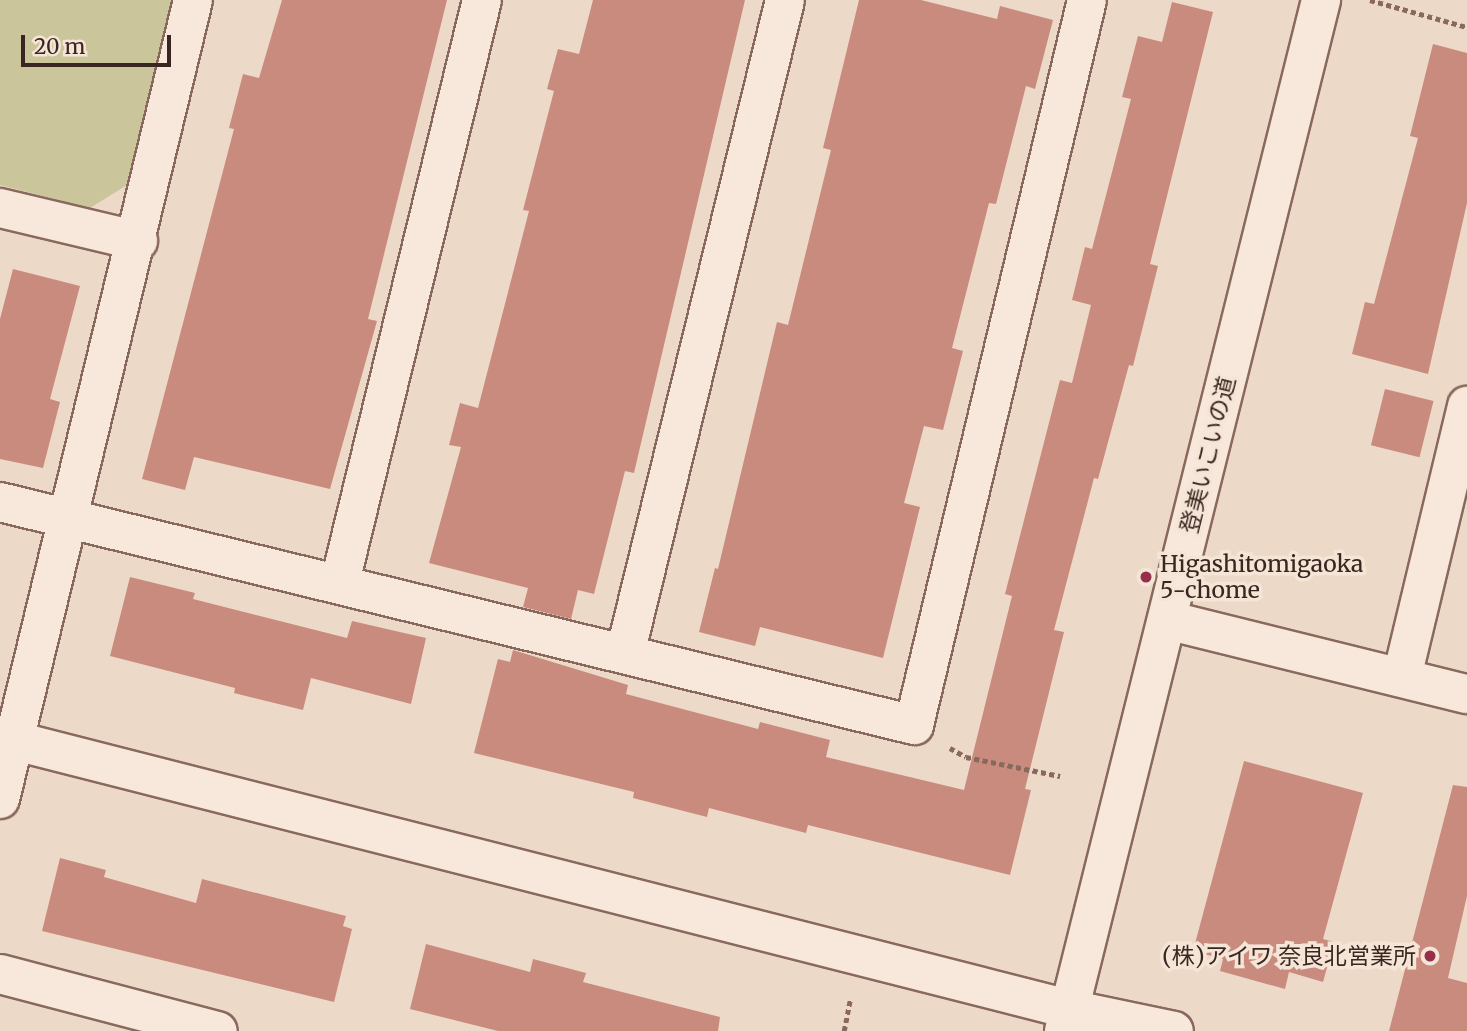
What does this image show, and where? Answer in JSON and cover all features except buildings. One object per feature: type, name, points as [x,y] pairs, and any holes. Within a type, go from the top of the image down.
[{"type":"street","points":[[0,799],[8,739],[69,519],[138,242],[193,0]]},
{"type":"street","points":[[340,582],[482,0]]},
{"type":"street","points":[[625,654],[785,0]]},
{"type":"street","name":"登美いこいの道","points":[[1067,1020],[1321,0]]},
{"type":"street","points":[[0,502],[340,582],[914,725],[1081,2]]},
{"type":"street","points":[[0,208],[138,242]]},
{"type":"street","points":[[1402,677],[1467,406]]},
{"type":"street","points":[[1167,620],[1467,694]]},
{"type":"street","points":[[8,739],[1067,1020],[1174,1031]]},
{"type":"street","points":[[0,974],[218,1031]]},
{"type":"path","points":[[1370,0],[1467,27]]},
{"type":"path","points":[[914,725],[966,757],[1060,776]]},
{"type":"shaded area","points":[[0,0],[173,0],[127,185],[90,208],[0,185]]},
{"type":"place","name":"Higashitomigaoka 5-chome","points":[[1146,577]]},
{"type":"place","name":"(株)アイワ 奈良北営業所","points":[[1430,956]]}]
